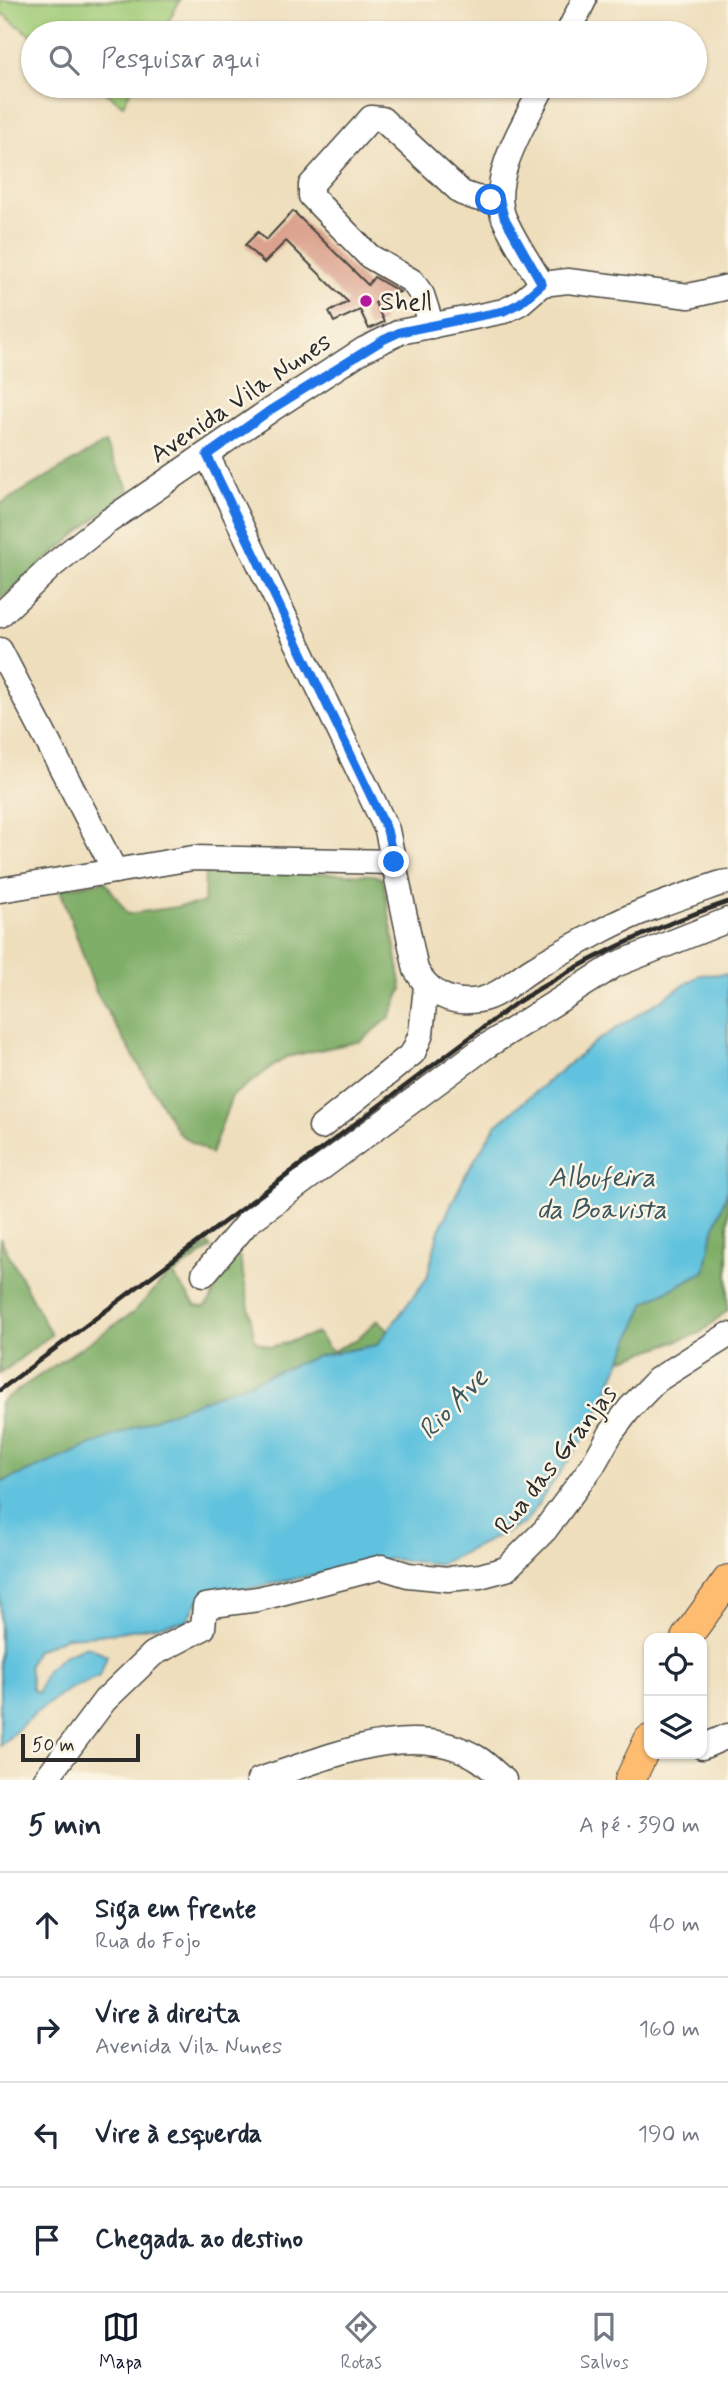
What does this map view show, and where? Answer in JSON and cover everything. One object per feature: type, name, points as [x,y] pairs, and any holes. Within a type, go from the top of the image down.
[{"type":"main road","points":[[690,1633],[728,1580]]},
{"type":"main road","points":[[630,1780],[644,1751]]},
{"type":"street","points":[[574,21],[584,0]]},
{"type":"street","points":[[537,98],[509,156],[500,186],[500,201],[504,217],[542,284],[568,281],[690,296],[728,287]]},
{"type":"street","points":[[432,326],[422,295],[412,281],[369,256],[311,195],[311,185],[371,118],[382,119],[462,193],[500,201]]},
{"type":"street","name":"Avenida Vila Nunes","points":[[0,615],[53,565],[107,522],[363,350],[400,332],[504,311],[520,303],[542,284]]},
{"type":"street","points":[[207,455],[387,830],[416,970],[426,986],[440,996],[462,1002],[481,1000],[605,929],[678,898],[728,882]]},
{"type":"street","points":[[0,650],[115,871]]},
{"type":"street","points":[[0,890],[193,858],[394,862]]},
{"type":"street","points":[[204,1274],[247,1223],[485,1047],[615,965],[728,920]]},
{"type":"street","points":[[321,1127],[412,1053],[421,1034],[426,986]]},
{"type":"street","name":"Rua das Granjas","points":[[45,1780],[105,1700],[153,1654],[203,1629],[205,1606],[258,1598],[382,1567],[408,1575],[448,1579],[480,1576],[506,1569],[545,1530],[593,1465],[611,1433],[630,1408],[657,1380],[728,1335]]},
{"type":"street","points":[[707,1745],[728,1736]]},
{"type":"street","points":[[259,1780],[374,1745],[412,1740],[439,1743],[478,1758],[503,1780]]},
{"type":"green space","points":[[0,0],[180,0],[169,21],[21,21],[21,28],[0,12]]},
{"type":"green space","points":[[113,98],[127,98],[123,105]]},
{"type":"green space","points":[[105,443],[129,490],[0,599],[0,504]]},
{"type":"green space","points":[[205,869],[374,875],[383,879],[402,989],[390,1017],[361,1041],[286,1057],[232,1096],[211,1154],[179,1134],[96,992],[60,889],[105,881],[128,914],[204,903]]},
{"type":"green space","points":[[728,1189],[728,1310],[700,1333],[621,1360],[646,1302],[705,1271],[712,1235]]},
{"type":"green space","points":[[0,1238],[51,1335],[0,1374]]},
{"type":"green space","points":[[208,1244],[211,1248],[173,1275],[196,1306],[204,1307],[210,1301],[231,1255],[240,1257],[255,1341],[271,1347],[318,1333],[333,1351],[356,1340],[377,1320],[388,1330],[377,1345],[318,1356],[0,1483],[0,1402],[134,1312],[169,1274]]},
{"type":"water","name":"Albufeira da Boavista","points":[[728,974],[728,1189],[712,1235],[705,1271],[646,1302],[593,1425],[525,1523],[440,1564],[389,1559],[199,1599],[187,1621],[100,1635],[66,1637],[35,1651],[29,1665],[32,1689],[38,1693],[46,1670],[67,1654],[87,1646],[107,1655],[100,1676],[69,1689],[34,1714],[0,1746],[0,1483],[159,1417],[318,1356],[377,1345],[427,1278],[439,1230],[466,1174],[496,1125],[595,1042],[700,975]]},
{"type":"building","points":[[293,211],[368,285],[374,277],[400,292],[375,303],[384,322],[369,329],[360,310],[334,322],[329,312],[348,302],[286,241],[264,263],[245,245],[258,232],[266,240]]},
{"type":"railway","points":[[0,1390],[516,1003],[619,946],[728,902]]},
{"type":"place","name":"Shell","points":[[366,301]]},
{"type":"route","points":[[394,862],[387,830],[207,455],[363,350],[400,332],[504,311],[520,303],[542,284],[504,217],[500,201],[491,200]]},
{"type":"water label","name":"Rio Ave","points":[[452,1403]]}]
